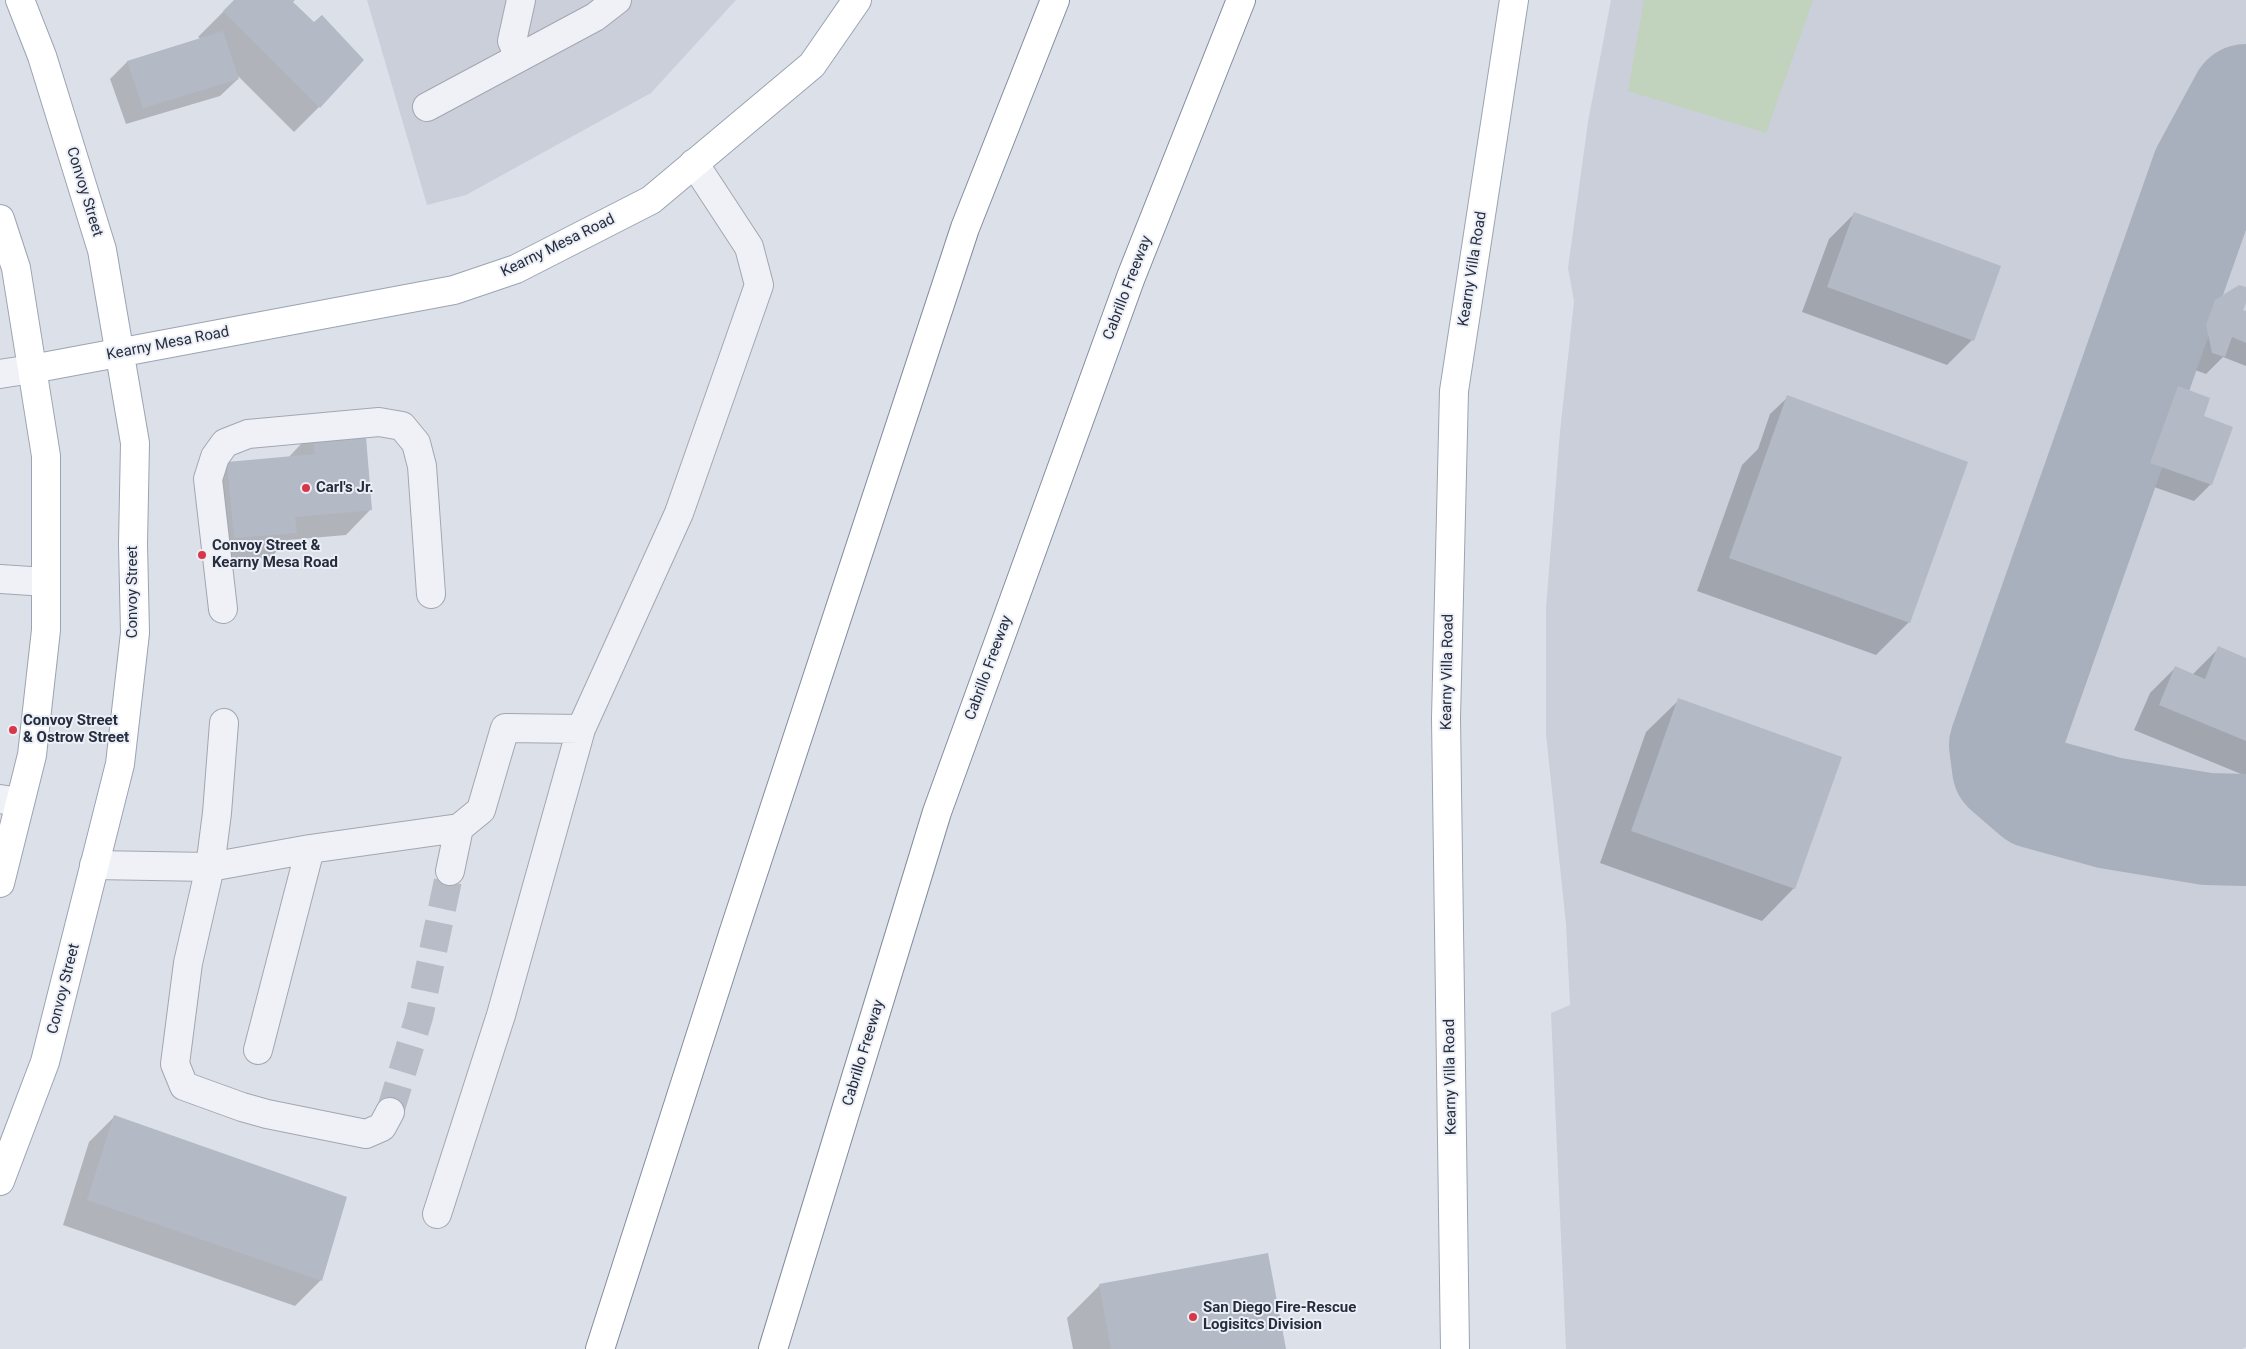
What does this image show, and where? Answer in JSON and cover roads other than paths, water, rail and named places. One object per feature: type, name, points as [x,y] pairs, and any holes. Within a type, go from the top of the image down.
[{"type":"main road","name":"Convoy Street","points":[[0,1181],[45,1062],[120,764],[135,632],[133,544],[135,443],[100,242],[42,56],[20,0]]},
{"type":"main road","name":"Kearny Mesa Road","points":[[32,369],[454,290],[516,269],[650,200],[812,66],[858,0]]},
{"type":"main road","points":[[600,1349],[736,925],[965,228],[1055,0]]},
{"type":"main road","name":"Cabrillo Freeway","points":[[773,1349],[937,812],[1130,277],[1242,0]]},
{"type":"main road","name":"Kearny Villa Road","points":[[1455,1349],[1446,718],[1454,391],[1514,0]]},
{"type":"main road","points":[[0,219],[16,268],[46,456],[46,630],[44,649],[32,754],[10,800],[0,883]]},
{"type":"street","points":[[519,57],[512,41],[522,0]]},
{"type":"street","points":[[428,107],[595,17],[617,0]]},
{"type":"street","points":[[438,1214],[501,1015],[581,729],[679,513],[759,284],[749,247],[694,163]]},
{"type":"street","points":[[0,374],[32,369]]},
{"type":"street","points":[[223,609],[208,479],[215,457],[225,443],[248,434],[380,422],[402,426],[416,443],[422,466],[431,594]]},
{"type":"street","points":[[0,579],[46,582]]},
{"type":"street","points":[[224,723],[217,813],[210,867],[188,962],[175,1064],[184,1086],[267,1114],[366,1134],[382,1127],[390,1112]]},
{"type":"street","points":[[94,866],[210,867],[310,849],[459,828],[481,810],[505,728],[581,729]]},
{"type":"street","points":[[450,871],[459,828]]},
{"type":"street","points":[[258,1050],[310,849]]},
{"type":"tunnel","points":[[390,1112],[419,1017],[450,871]]},
{"type":"place","name":"Carl's Jr.","points":[[306,488]]},
{"type":"place","name":"Convoy Street & Kearny Mesa Road","points":[[202,555]]},
{"type":"place","name":"Convoy Street & Ostrow Street","points":[[13,730]]},
{"type":"place","name":"San Diego Fire-Rescue Logisitcs Division","points":[[1193,1317]]}]
